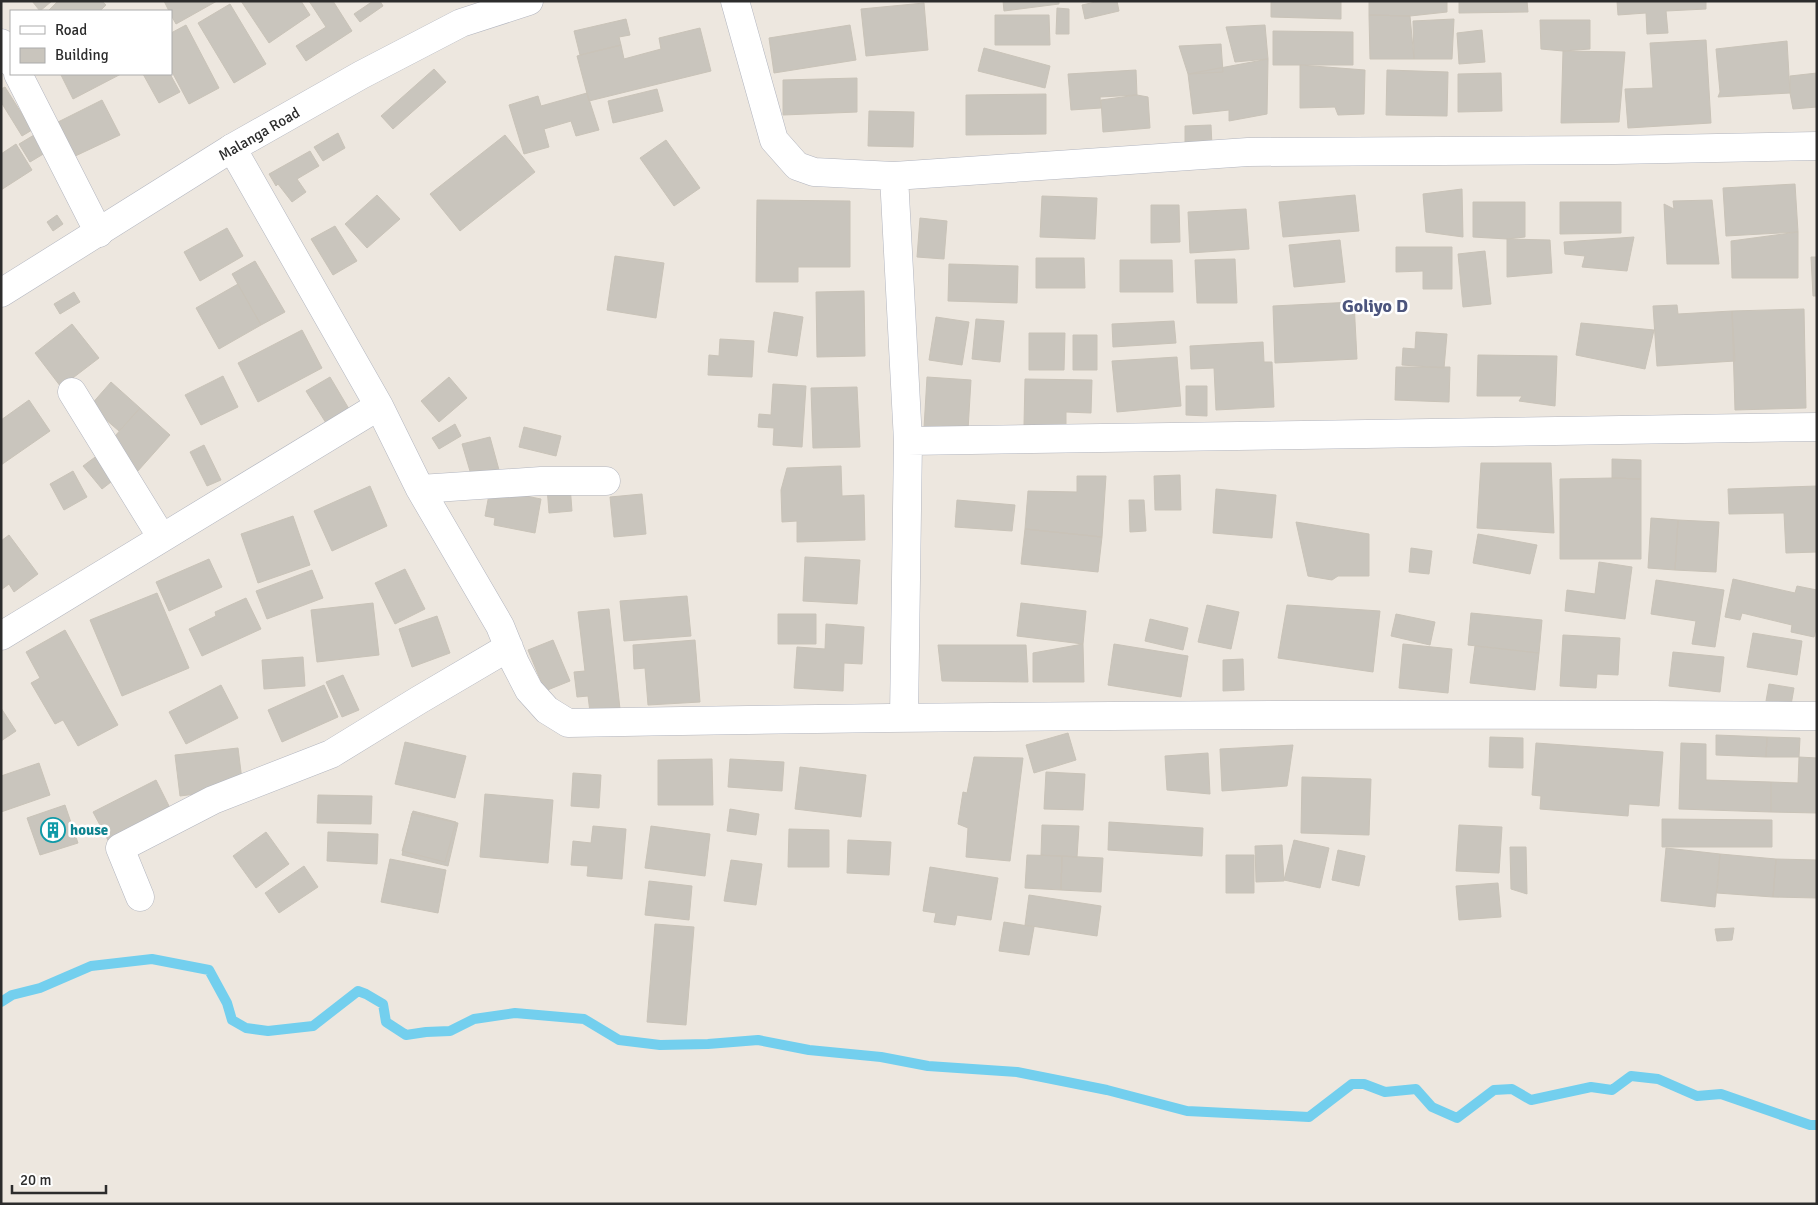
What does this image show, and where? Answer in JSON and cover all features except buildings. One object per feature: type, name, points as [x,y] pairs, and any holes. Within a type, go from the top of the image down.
[{"type":"street","name":"Malanga Road","points":[[1,292],[99,233],[232,148],[361,75],[461,23],[529,1]]},
{"type":"street","points":[[734,1],[774,140],[797,166],[814,172],[894,176],[1248,152],[1605,150],[1817,146]]},
{"type":"street","points":[[1,43],[10,60]]},
{"type":"street","points":[[19,75],[99,233]]},
{"type":"street","points":[[232,148],[379,406],[420,489],[500,626],[529,690],[547,710],[568,723],[904,717],[1536,714],[1817,716]]},
{"type":"street","points":[[894,176],[908,441],[904,717]]},
{"type":"street","points":[[72,392],[162,538]]},
{"type":"street","points":[[1,636],[379,406]]},
{"type":"street","points":[[908,441],[1817,427]]},
{"type":"street","points":[[420,489],[541,481],[606,481]]},
{"type":"street","points":[[140,897],[120,848],[213,800],[331,754],[509,647]]},
{"type":"waterway","points":[[1,1002],[12,995],[40,988],[91,966],[152,959],[209,970],[227,1003],[232,1020],[246,1028],[268,1031],[313,1026],[358,991],[383,1004],[386,1022],[406,1035],[450,1031],[474,1019],[515,1013],[584,1019],[619,1040],[660,1045],[758,1040],[809,1050],[881,1057],[928,1066],[1017,1072],[1107,1090],[1187,1111],[1309,1117],[1352,1084],[1364,1084],[1385,1092],[1416,1089],[1432,1107],[1457,1118],[1494,1090],[1512,1089],[1531,1100],[1591,1087],[1612,1090],[1631,1076],[1658,1079],[1697,1096],[1721,1094],[1810,1125],[1817,1125]]},
{"type":"place","name":"house","points":[[53,830]]},
{"type":"district","name":"Goliyo D","points":[[1375,306]]}]
